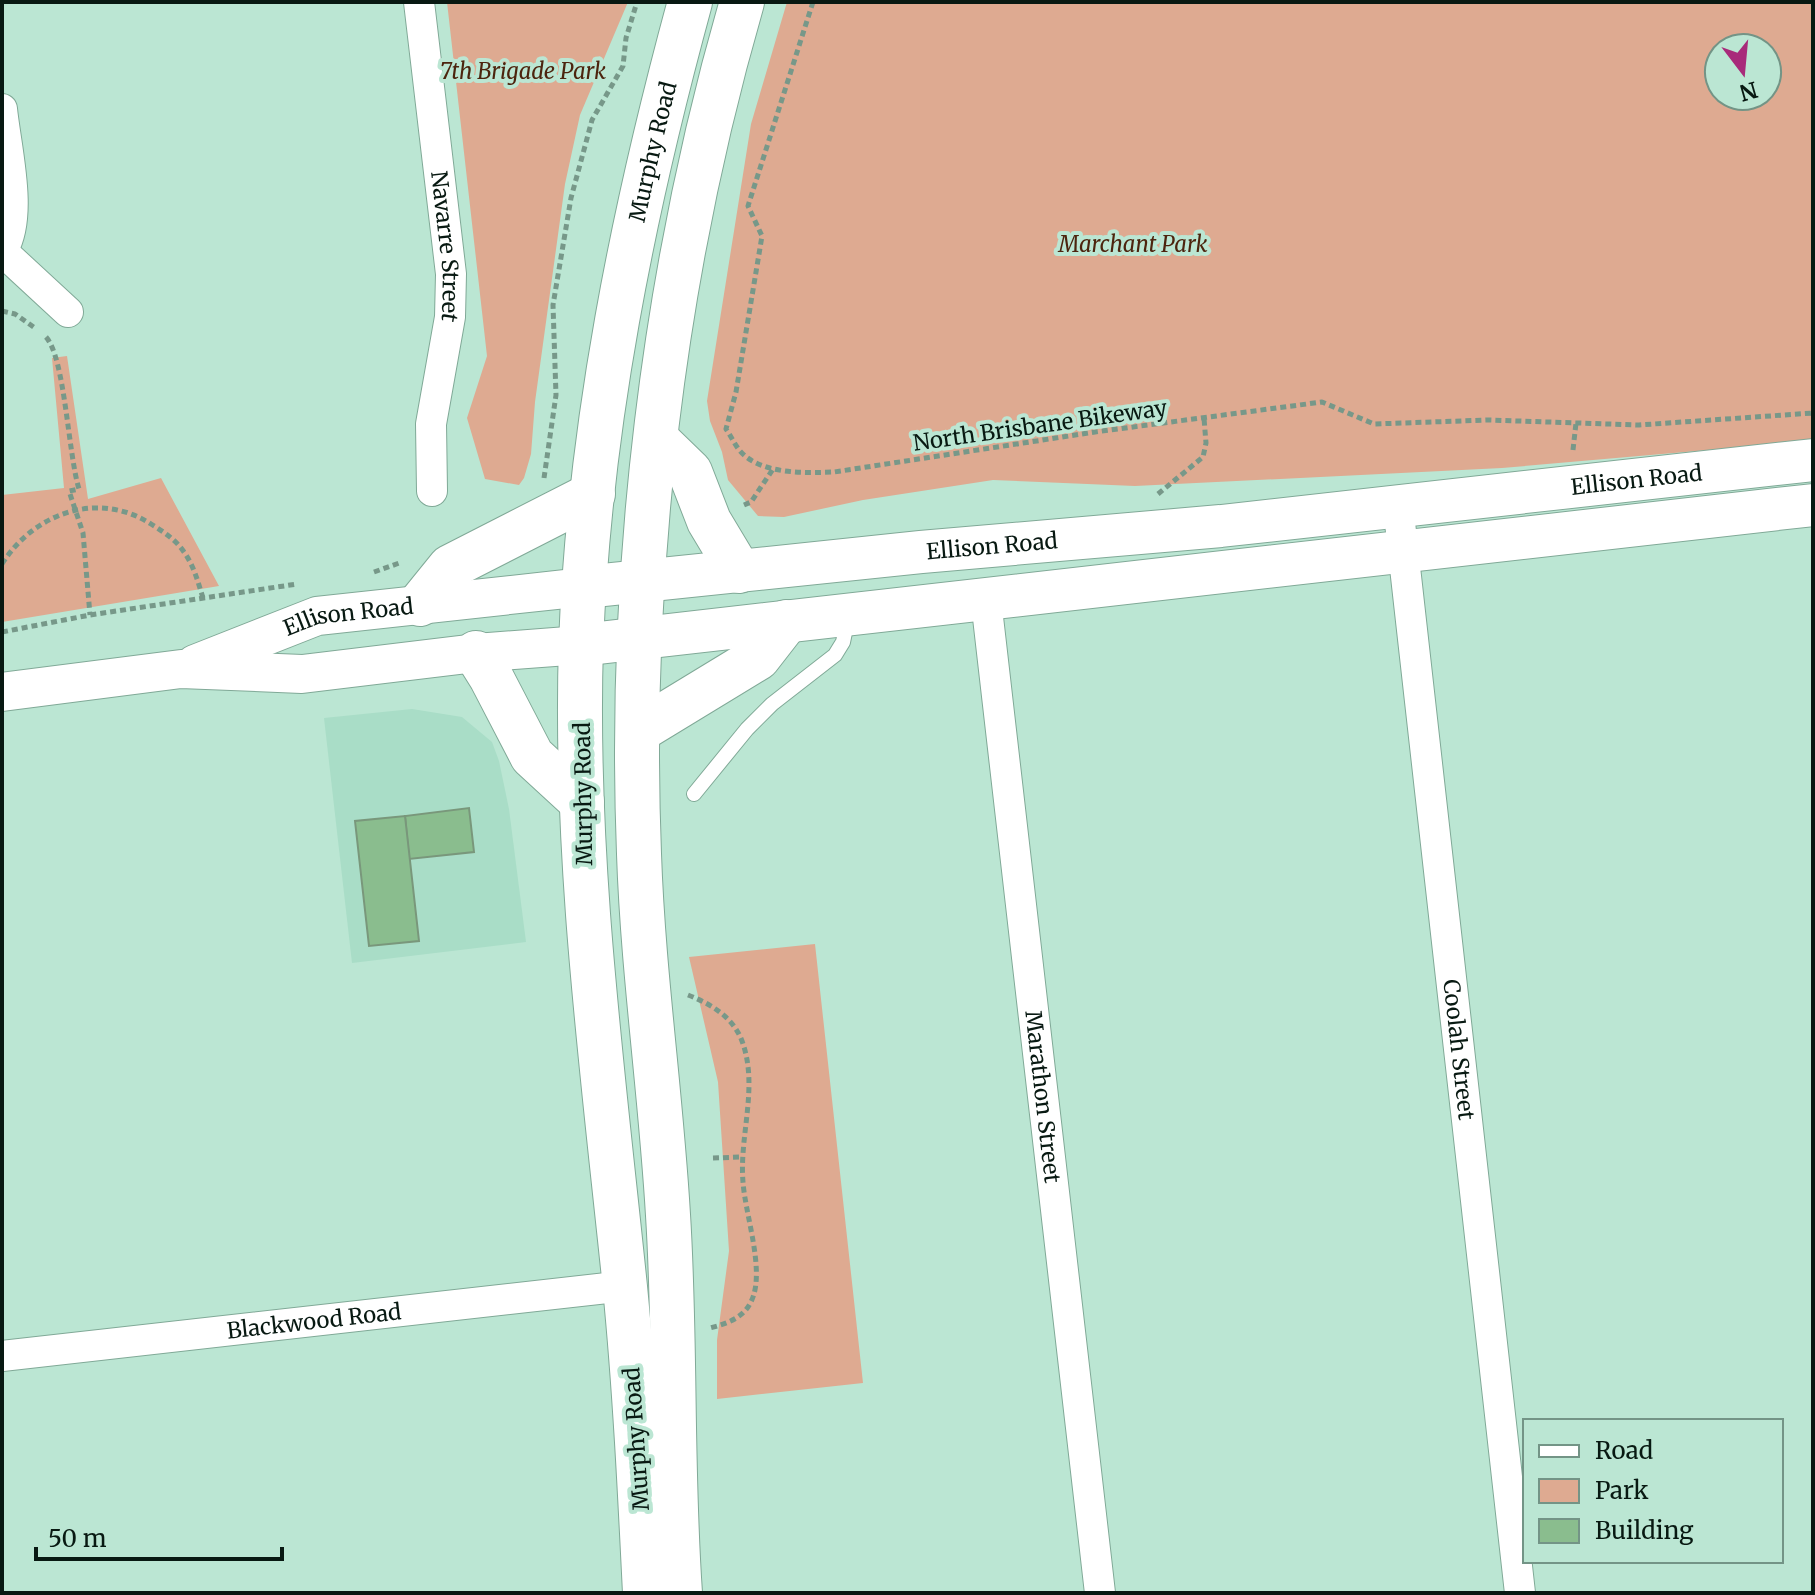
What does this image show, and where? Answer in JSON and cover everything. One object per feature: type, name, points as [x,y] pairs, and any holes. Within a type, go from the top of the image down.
[{"type":"main road","name":"Murphy Road","points":[[645,1593],[635,1399],[593,991],[582,802],[581,645],[593,494],[630,243],[655,130],[690,2]]},
{"type":"main road","name":"Murphy Road","points":[[680,1593],[668,1215],[642,927],[638,731],[640,638],[656,439],[667,353],[698,179],[742,2]]},
{"type":"main road","points":[[656,439],[690,472],[709,521],[739,571]]},
{"type":"main road","name":"Ellison Road","points":[[584,587],[1112,534],[1221,526],[1813,460]]},
{"type":"main road","points":[[420,604],[450,567],[593,494]]},
{"type":"main road","name":"Ellison Road","points":[[581,645],[1813,505]]},
{"type":"main road","points":[[638,731],[758,658],[786,622]]},
{"type":"main road","points":[[476,653],[532,756],[582,802]]},
{"type":"street","name":"Navarre Street","points":[[419,2],[451,274],[450,317],[431,424],[432,491]]},
{"type":"street","points":[[2,109],[13,220],[10,239],[2,251],[68,312]]},
{"type":"street","name":"Coolah Street","points":[[1398,505],[1520,1593]]},
{"type":"street","name":"Ellison Road","points":[[181,669],[317,616],[584,587]]},
{"type":"street","name":"Marathon Street","points":[[986,600],[1100,1593]]},
{"type":"street","name":"Ellison Road","points":[[2,692],[181,669],[302,674],[476,653],[581,645]]},
{"type":"street","name":"Blackwood Road","points":[[2,1356],[625,1286]]},
{"type":"lane","points":[[694,794],[747,729],[772,704],[835,655],[843,642],[848,615]]},
{"type":"path","points":[[542,489],[556,395],[553,305],[571,198],[592,120],[623,66],[626,38],[637,2]]},
{"type":"path","name":"North Brisbane Bikeway","points":[[813,2],[748,206],[762,236],[736,392],[726,429],[742,454],[773,469],[798,473],[834,472],[1322,402],[1374,424],[1488,420],[1639,425],[1813,413]]},
{"type":"path","points":[[2,311],[15,314],[48,338],[58,361],[71,458],[79,489],[69,491],[83,533],[90,615],[2,632]]},
{"type":"path","points":[[1112,534],[1203,457],[1206,443],[1204,418]]},
{"type":"path","points":[[2,564],[11,550],[34,528],[74,510],[92,506],[140,517],[170,537],[191,564],[203,598]]},
{"type":"path","points":[[688,995],[727,1016],[741,1038],[748,1063],[749,1095],[742,1157],[753,1243],[753,1298],[736,1321],[706,1330]]},
{"type":"path","points":[[713,1158],[742,1157]]},
{"type":"shaded area","points":[[412,709],[462,717],[492,742],[509,809],[526,942],[352,963],[324,718]]},
{"type":"green space","name":"7th Brigade Park","points":[[447,2],[628,2],[580,115],[565,184],[535,402],[531,454],[519,485],[485,479],[467,418],[487,356]]},
{"type":"green space","name":"Marchant Park","points":[[787,2],[1813,2],[1813,441],[1502,468],[1135,486],[993,480],[863,500],[784,517],[758,516],[728,480],[707,401],[751,124]]},
{"type":"green space","points":[[67,356],[88,499],[161,478],[219,586],[2,622],[2,495],[64,488],[52,358]]},
{"type":"green space","points":[[815,944],[863,1383],[717,1399],[717,1340],[729,1251],[718,1082],[689,957]]},
{"type":"building","points":[[469,808],[474,852],[409,859],[405,816]]},
{"type":"building","points":[[405,816],[419,941],[369,946],[355,821]]}]
